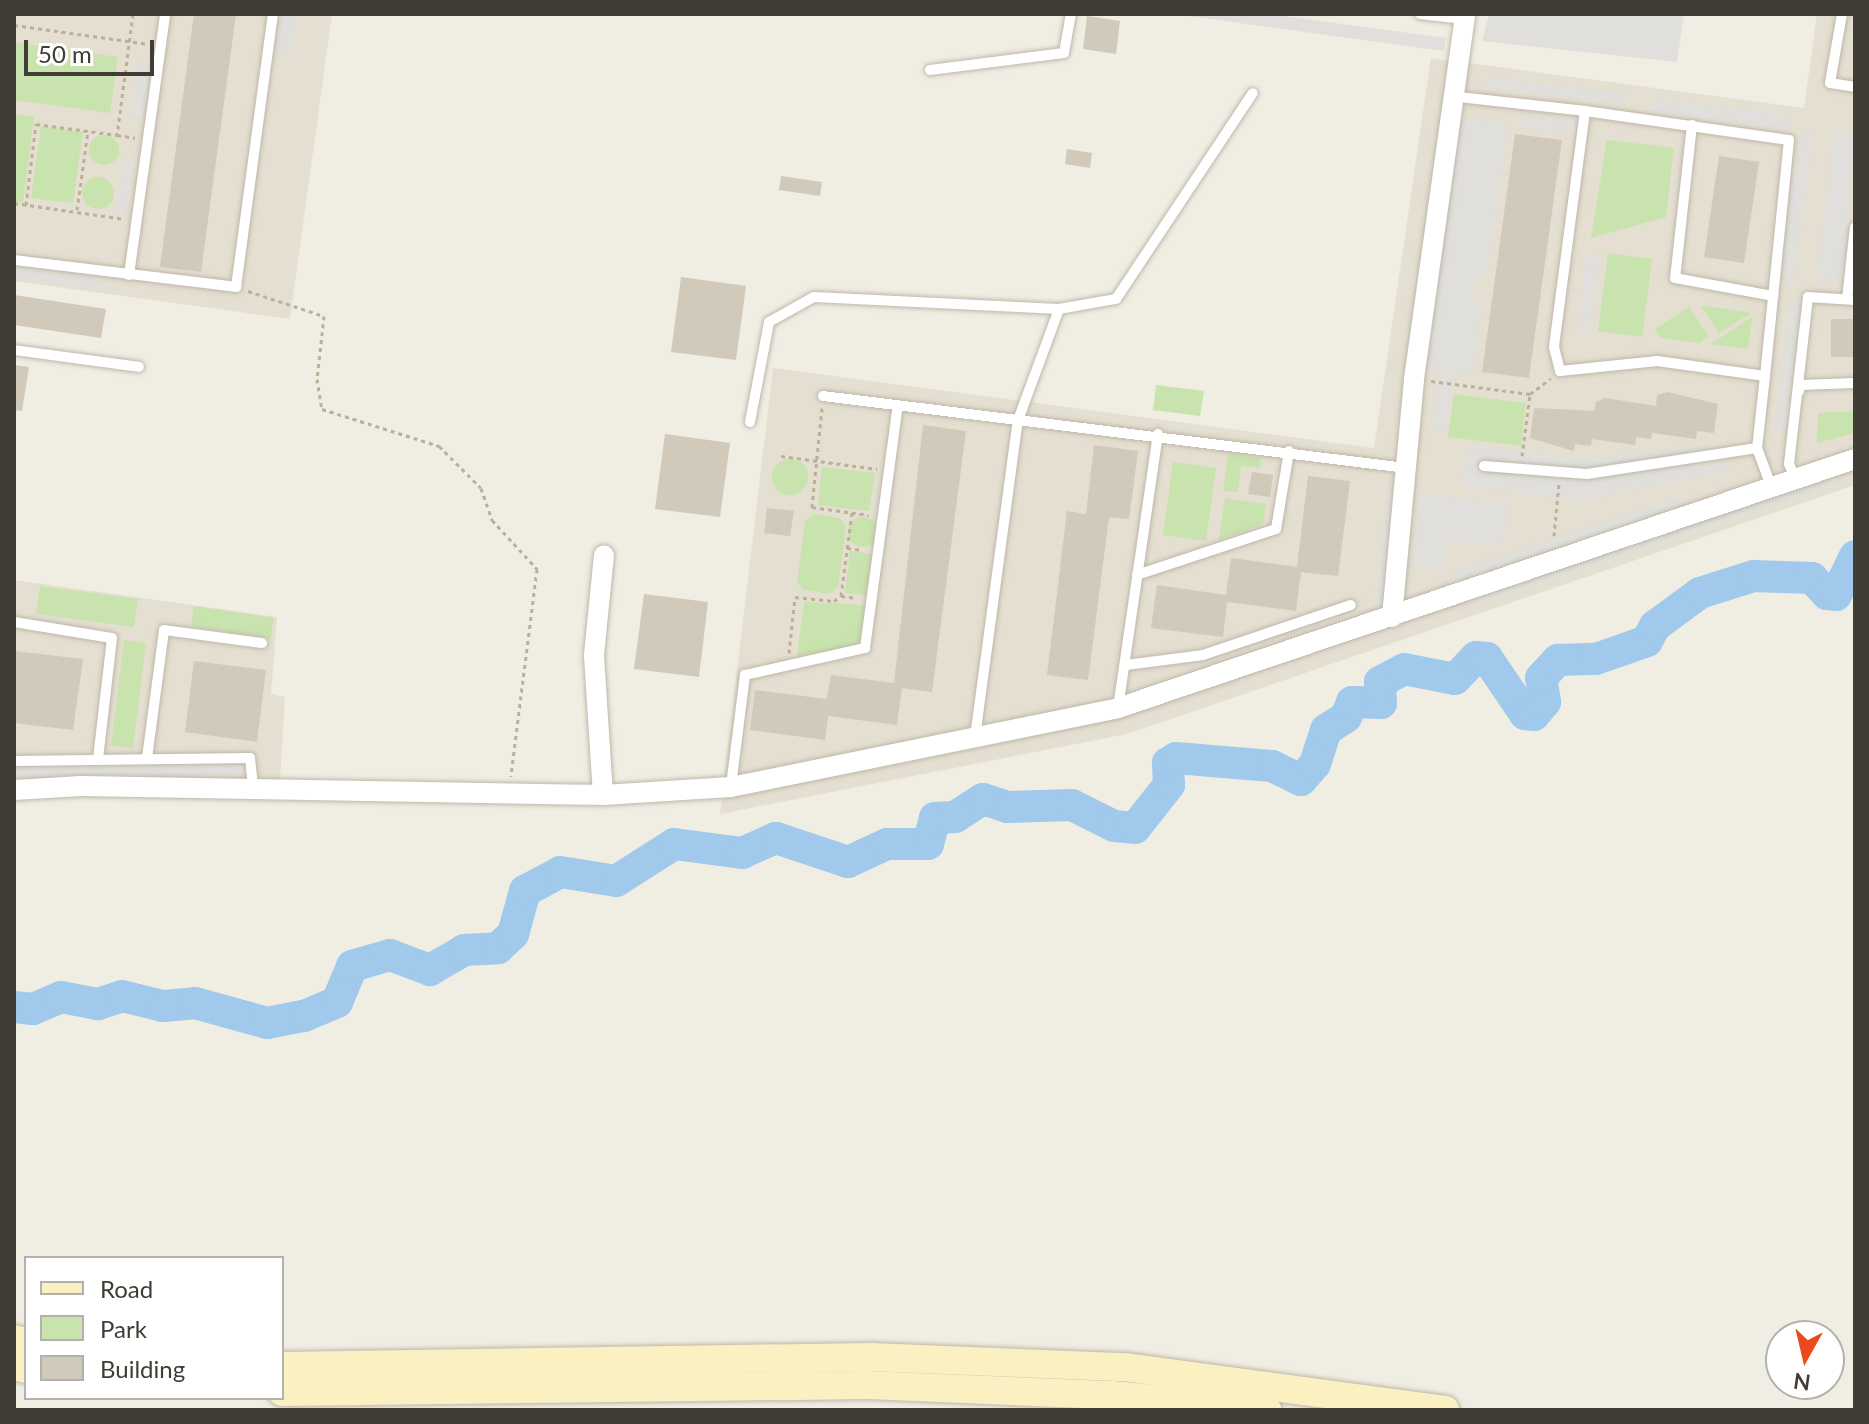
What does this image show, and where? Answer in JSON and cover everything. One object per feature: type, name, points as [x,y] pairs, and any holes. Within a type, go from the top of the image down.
[{"type":"main road","points":[[284,1366],[918,1359],[1124,1367],[1445,1410]]},
{"type":"main road","points":[[284,1392],[869,1385],[1112,1395],[1267,1410]]},
{"type":"street","points":[[1392,617],[1414,379],[1450,96],[1465,17]]},
{"type":"street","points":[[14,790],[603,795],[731,787],[1118,708],[1855,459]]},
{"type":"street","points":[[603,795],[594,655],[604,555]]},
{"type":"lane","points":[[129,275],[165,14]]},
{"type":"lane","points":[[14,260],[236,287],[273,14]]},
{"type":"lane","points":[[930,70],[1064,53],[1071,14]]},
{"type":"lane","points":[[1420,14],[1465,17]]},
{"type":"lane","points":[[1842,14],[1830,83],[1855,87]]},
{"type":"lane","points":[[750,422],[769,322],[814,297],[1059,309],[1116,299],[1132,283],[1253,93]]},
{"type":"lane","points":[[1450,96],[1585,111],[1789,140],[1757,448],[1771,486]]},
{"type":"lane","points":[[1585,111],[1554,347],[1560,371],[1657,361],[1765,376]]},
{"type":"lane","points":[[1692,125],[1675,278],[1773,296]]},
{"type":"lane","points":[[1795,478],[1789,464],[1808,297],[1851,300],[1855,227]]},
{"type":"lane","points":[[975,737],[1018,420],[1059,309]]},
{"type":"lane","points":[[14,350],[139,367]]},
{"type":"lane","points":[[1799,385],[1855,383]]},
{"type":"lane","points":[[823,396],[1158,434],[1408,468]]},
{"type":"lane","points":[[731,787],[741,683],[745,675],[865,648],[898,405]]},
{"type":"lane","points":[[1118,708],[1158,434]]},
{"type":"lane","points":[[1484,466],[1587,474],[1757,448]]},
{"type":"lane","points":[[1137,575],[1276,529],[1289,451]]},
{"type":"lane","points":[[1126,665],[1203,655],[1351,605]]},
{"type":"lane","points":[[14,622],[112,638],[98,759]]},
{"type":"lane","points":[[147,758],[164,630],[262,643]]},
{"type":"lane","points":[[14,761],[250,758],[254,791]]},
{"type":"path","points":[[117,135],[133,14]]},
{"type":"path","points":[[14,25],[161,46]]},
{"type":"path","points":[[26,205],[36,124],[148,139]]},
{"type":"path","points":[[76,212],[88,131]]},
{"type":"path","points":[[14,203],[137,220]]},
{"type":"path","points":[[236,287],[324,316],[317,379],[322,409],[439,446],[481,488],[492,520],[537,569],[511,780]]},
{"type":"path","points":[[1414,379],[1530,394],[1560,371]]},
{"type":"path","points":[[1520,471],[1530,394]]},
{"type":"path","points":[[823,396],[812,507],[882,517]]},
{"type":"path","points":[[781,456],[889,471]]},
{"type":"path","points":[[1554,536],[1557,498]]},
{"type":"path","points":[[787,666],[795,597],[834,601],[841,596],[852,513]]},
{"type":"path","points":[[847,548],[877,552]]},
{"type":"shaded area","points":[[14,14],[332,14],[290,319],[14,281]]},
{"type":"shaded area","points":[[282,14],[297,14],[291,55],[276,53]]},
{"type":"shaded area","points":[[1174,14],[1268,14],[1446,38],[1444,51]]},
{"type":"shaded area","points":[[1489,14],[1684,14],[1677,62],[1482,41]]},
{"type":"shaded area","points":[[1817,14],[1855,14],[1855,485],[1127,734],[720,814],[773,368],[1374,448],[1431,58],[1804,108]]},
{"type":"shaded area","points":[[137,60],[151,62],[143,119],[129,117]]},
{"type":"shaded area","points":[[1485,76],[1627,94],[1625,105],[1483,87]]},
{"type":"shaded area","points":[[1652,98],[1793,116],[1791,130],[1650,112]]},
{"type":"shaded area","points":[[1523,113],[1578,120],[1576,135],[1521,127]]},
{"type":"shaded area","points":[[1455,117],[1509,124],[1486,275],[1476,275],[1472,305],[1481,306],[1473,375],[1420,369]]},
{"type":"shaded area","points":[[1800,132],[1814,134],[1793,285],[1779,283]]},
{"type":"shaded area","points":[[1834,132],[1855,134],[1842,281],[1816,278]]},
{"type":"shaded area","points":[[123,159],[134,161],[126,215],[115,213]]},
{"type":"shaded area","points":[[1587,254],[1600,255],[1590,333],[1577,331]]},
{"type":"shaded area","points":[[14,264],[101,277],[99,290],[14,278]]},
{"type":"shaded area","points":[[1790,302],[1804,303],[1788,432],[1774,430]]},
{"type":"shaded area","points":[[1438,377],[1453,379],[1446,432],[1432,430]]},
{"type":"shaded area","points":[[1720,444],[1726,472],[1579,501],[1462,486],[1468,445],[1574,459]]},
{"type":"shaded area","points":[[1830,475],[1833,486],[1481,605],[1477,594]]},
{"type":"shaded area","points":[[1388,486],[1398,488],[1383,609],[1373,608]]},
{"type":"shaded area","points":[[1419,493],[1509,504],[1505,539],[1488,546],[1448,541],[1444,569],[1410,565]]},
{"type":"shaded area","points":[[1684,495],[1688,506],[1458,582],[1454,571]]},
{"type":"shaded area","points":[[14,580],[277,617],[271,694],[285,697],[280,779],[14,781]]},
{"type":"shaded area","points":[[239,765],[239,776],[14,778],[14,766]]},
{"type":"green space","points":[[14,42],[118,57],[110,113],[14,100]]},
{"type":"green space","points":[[14,114],[34,117],[23,203],[14,201]]},
{"type":"green space","points":[[41,126],[83,132],[73,203],[31,198]]},
{"type":"green space","points":[[104,135],[115,139],[119,150],[115,161],[104,165],[93,161],[89,150],[93,139]]},
{"type":"green space","points":[[1607,140],[1674,148],[1666,217],[1591,238]]},
{"type":"green space","points":[[98,177],[109,182],[114,193],[109,204],[98,209],[87,204],[82,193],[87,182]]},
{"type":"green space","points":[[1608,253],[1652,259],[1642,337],[1598,331]]},
{"type":"green space","points":[[1700,305],[1752,313],[1719,333]]},
{"type":"green space","points":[[1689,307],[1709,336],[1700,343],[1660,338],[1655,329]]},
{"type":"green space","points":[[1752,317],[1748,349],[1711,344]]},
{"type":"green space","points":[[1156,385],[1204,391],[1200,416],[1153,410]]},
{"type":"green space","points":[[1454,394],[1526,403],[1521,446],[1448,437]]},
{"type":"green space","points":[[1855,411],[1855,433],[1817,443],[1818,413]]},
{"type":"green space","points":[[1228,454],[1261,458],[1260,468],[1241,466],[1238,492],[1223,491]]},
{"type":"green space","points":[[790,459],[803,464],[808,477],[803,490],[790,495],[777,490],[772,477],[777,464]]},
{"type":"green space","points":[[1173,462],[1216,468],[1206,541],[1163,535]]},
{"type":"green space","points":[[822,467],[875,473],[869,511],[818,505]]},
{"type":"green space","points":[[1225,498],[1266,504],[1263,524],[1219,540]]},
{"type":"green space","points":[[813,514],[840,518],[846,527],[838,587],[830,594],[803,590],[797,582],[805,521]]},
{"type":"green space","points":[[863,517],[869,518],[877,526],[877,538],[869,546],[863,547],[857,546],[849,538],[848,532],[849,526],[857,518]]},
{"type":"green space","points":[[850,551],[872,554],[866,595],[845,593]]},
{"type":"green space","points":[[40,586],[138,599],[134,627],[36,614]]},
{"type":"green space","points":[[804,602],[865,605],[859,647],[797,656]]},
{"type":"green space","points":[[194,606],[274,618],[271,639],[191,626]]},
{"type":"green space","points":[[124,640],[146,643],[133,748],[111,746]]},
{"type":"building","points":[[194,14],[236,14],[201,272],[160,267]]},
{"type":"building","points":[[1087,16],[1120,21],[1116,54],[1083,49]]},
{"type":"building","points":[[1515,134],[1562,140],[1529,378],[1482,372]]},
{"type":"building","points":[[1067,149],[1092,153],[1090,168],[1065,164]]},
{"type":"building","points":[[1719,156],[1759,162],[1744,263],[1704,257]]},
{"type":"building","points":[[781,176],[822,182],[820,196],[779,190]]},
{"type":"building","points":[[681,277],[746,286],[736,360],[671,352]]},
{"type":"building","points":[[14,295],[106,309],[101,338],[14,325]]},
{"type":"building","points":[[1831,319],[1855,319],[1855,357],[1831,357]]},
{"type":"building","points":[[14,365],[29,367],[22,411],[14,410]]},
{"type":"building","points":[[1667,392],[1718,404],[1714,433],[1697,431],[1696,439],[1652,433],[1651,439],[1636,437],[1635,445],[1592,439],[1591,446],[1575,444],[1574,451],[1530,438],[1534,408],[1594,411],[1596,402],[1605,398],[1656,406],[1657,395]]},
{"type":"building","points":[[923,425],[966,431],[932,692],[902,688],[897,725],[828,716],[825,740],[750,730],[755,690],[827,699],[831,675],[894,683]]},
{"type":"building","points":[[665,434],[730,443],[720,517],[655,509]]},
{"type":"building","points":[[1094,445],[1138,451],[1129,519],[1109,517],[1088,680],[1047,675],[1067,511],[1086,514]]},
{"type":"building","points":[[1252,472],[1273,475],[1270,497],[1248,494]]},
{"type":"building","points":[[1308,476],[1350,481],[1338,576],[1301,572],[1296,611],[1227,602],[1223,637],[1151,628],[1157,585],[1226,595],[1231,558],[1297,567]]},
{"type":"building","points":[[767,508],[794,511],[790,536],[764,533]]},
{"type":"building","points":[[644,594],[708,602],[699,677],[634,669]]},
{"type":"building","points":[[14,651],[83,659],[73,730],[14,723]]},
{"type":"building","points":[[194,661],[266,670],[257,742],[185,732]]},
{"type":"waterway","points":[[14,1007],[33,1009],[61,997],[98,1004],[122,996],[163,1006],[195,1003],[267,1023],[304,1016],[337,1002],[352,966],[390,955],[430,970],[464,950],[498,948],[513,934],[525,891],[560,872],[616,881],[674,844],[742,853],[776,838],[848,862],[887,844],[928,844],[935,818],[955,817],[983,799],[1007,807],[1072,805],[1114,826],[1135,828],[1169,785],[1168,763],[1176,758],[1272,766],[1301,780],[1315,764],[1326,730],[1346,717],[1352,702],[1381,703],[1380,682],[1404,669],[1455,679],[1476,657],[1487,658],[1525,714],[1534,715],[1545,702],[1541,678],[1558,660],[1596,659],[1647,641],[1655,626],[1700,593],[1754,576],[1812,578],[1827,594],[1836,595],[1855,556]]}]
